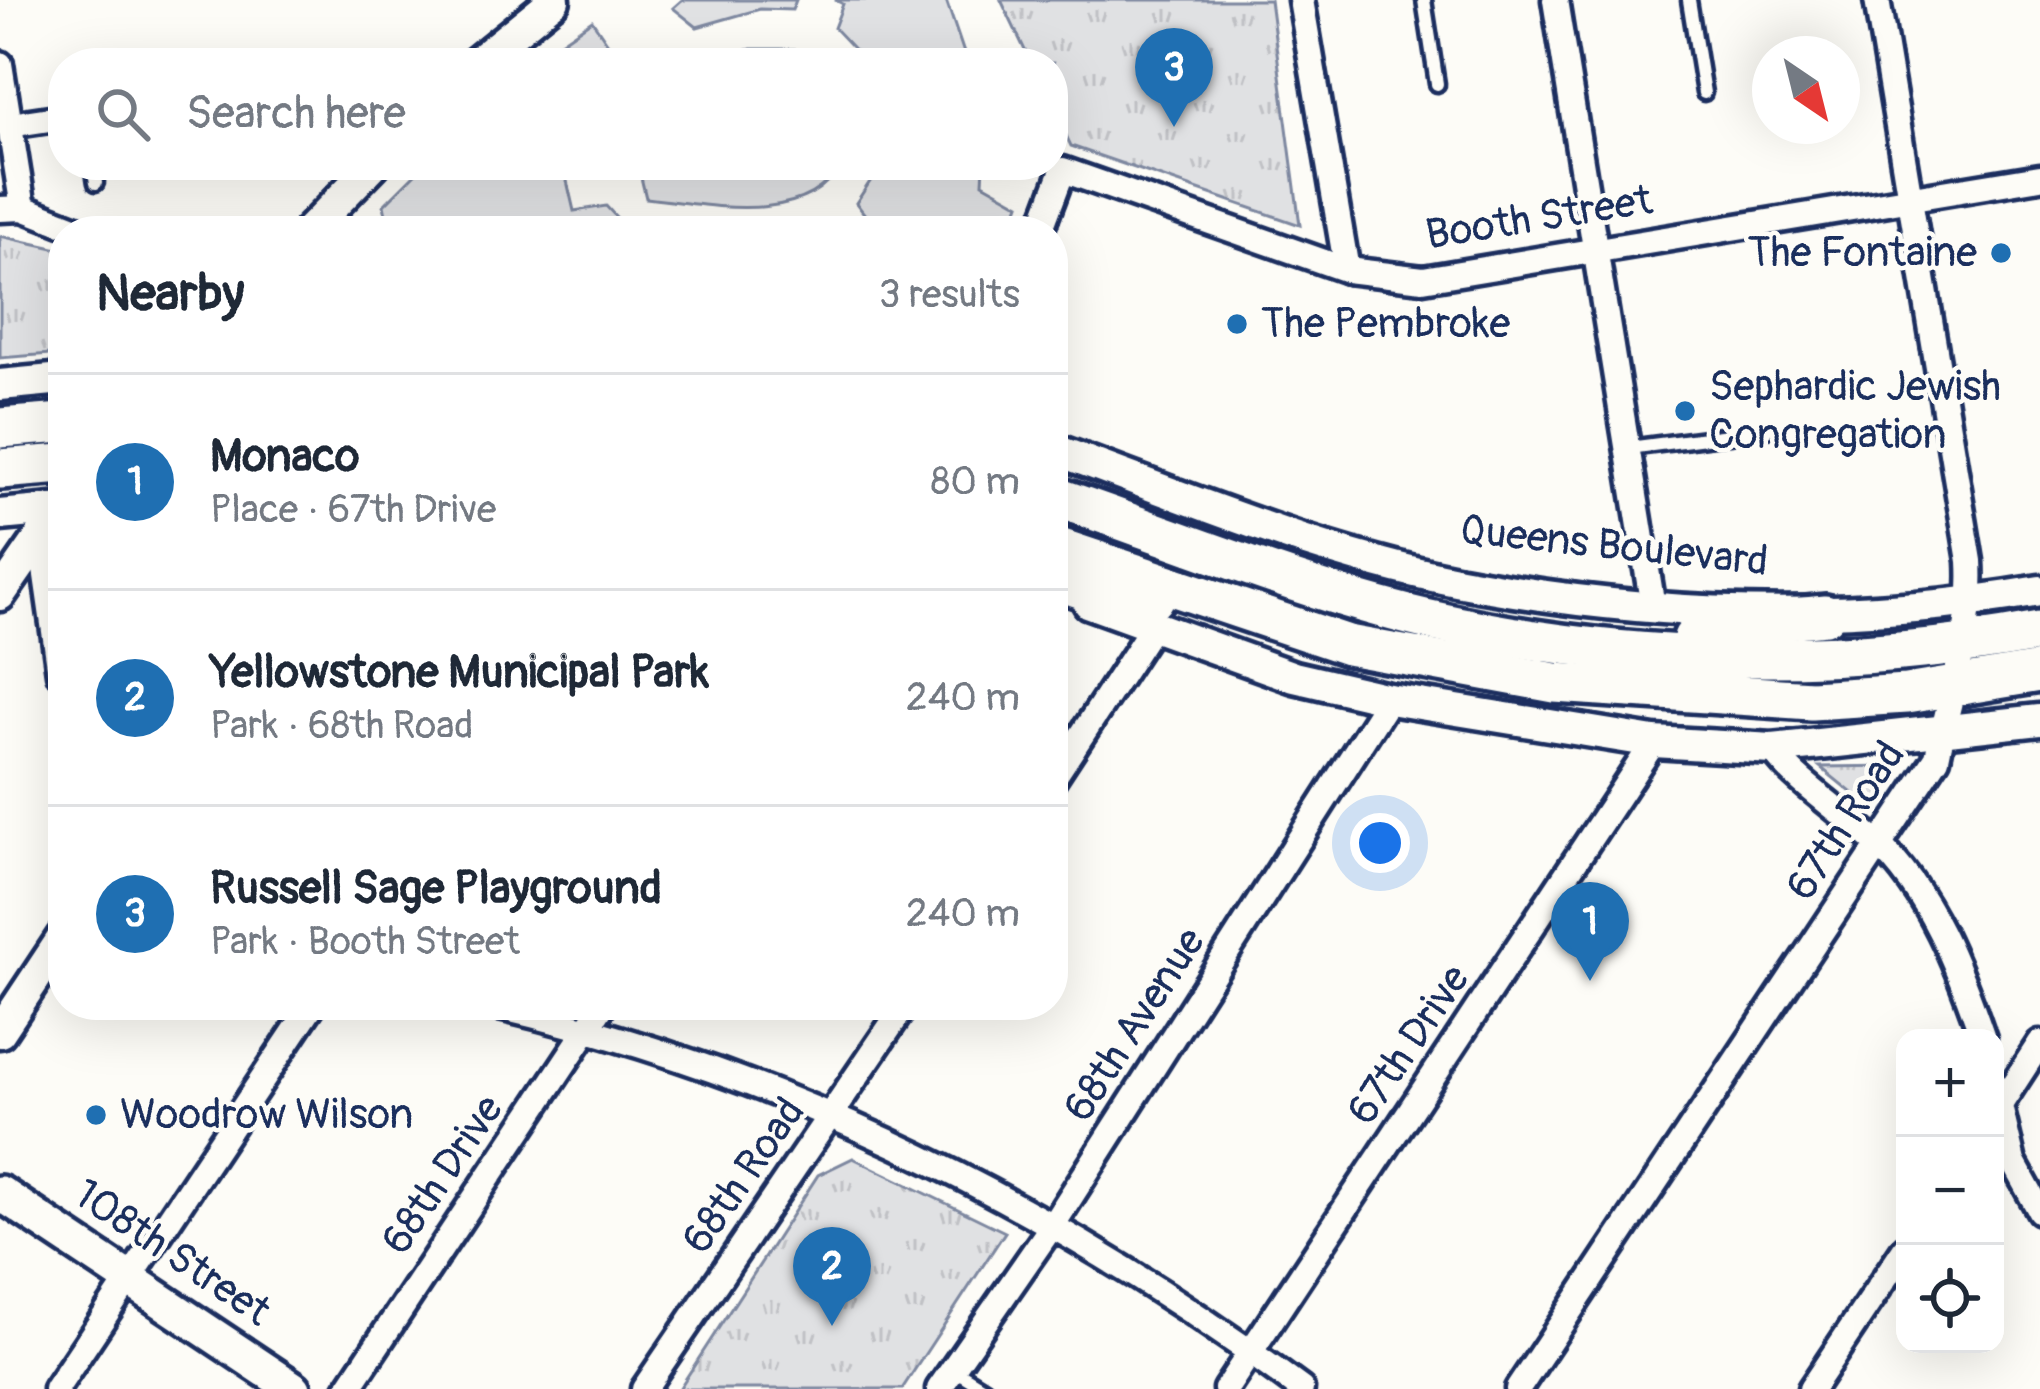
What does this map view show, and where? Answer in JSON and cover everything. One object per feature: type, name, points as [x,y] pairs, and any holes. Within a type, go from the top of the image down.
[{"type":"main road","points":[[0,428],[48,424]]},
{"type":"main road","points":[[0,469],[48,465]]},
{"type":"main road","points":[[1068,501],[1387,609],[1558,642],[1635,650],[1823,655],[1964,645],[2040,632]]},
{"type":"main road","points":[[1068,552],[1222,607],[1366,649],[1556,683],[1811,700],[2040,672]]},
{"type":"main road","points":[[1068,584],[1098,594],[1222,607]]},
{"type":"main road","points":[[1635,650],[1726,636],[1757,622],[1825,615]]},
{"type":"main road","name":"108th Street","points":[[0,1193],[294,1389]]},
{"type":"street","points":[[495,48],[554,0]]},
{"type":"street","points":[[1301,0],[1347,270]]},
{"type":"street","points":[[1555,0],[1653,607]]},
{"type":"street","name":"67th Road","points":[[1518,1389],[1937,758],[1957,685],[1972,602],[1970,562],[1877,0]]},
{"type":"street","points":[[0,64],[10,125],[11,209],[48,220]]},
{"type":"street","points":[[10,125],[48,119]]},
{"type":"street","name":"Booth Street","points":[[1068,172],[1347,270],[1423,279],[2040,177]]},
{"type":"street","points":[[324,216],[358,180]]},
{"type":"street","name":"Booth Street","points":[[1046,216],[1059,180]]},
{"type":"street","points":[[0,385],[48,380]]},
{"type":"street","name":"Queens Boulevard","points":[[1068,453],[1294,536],[1475,585],[1653,607],[1825,615],[2040,591]]},
{"type":"street","points":[[0,515],[48,518]]},
{"type":"street","points":[[0,595],[48,530]]},
{"type":"street","points":[[1068,596],[1294,677],[1389,699],[1654,742],[1773,749],[1942,735],[2040,720]]},
{"type":"street","points":[[1068,756],[1153,626]]},
{"type":"street","name":"68th Avenue","points":[[946,1379],[1054,1222],[1389,699]]},
{"type":"street","name":"67th Drive","points":[[1226,1389],[1654,742]]},
{"type":"street","points":[[1773,749],[1782,765],[1812,784],[1909,876],[1959,969],[1980,1029]]},
{"type":"street","points":[[0,1032],[48,960]]},
{"type":"street","points":[[56,1389],[301,1020]]},
{"type":"street","points":[[557,1020],[835,1113],[1054,1222],[1148,1279],[1301,1389]]},
{"type":"street","name":"68th Drive","points":[[348,1389],[592,1020]]},
{"type":"street","name":"68th Road","points":[[644,1389],[895,1020]]},
{"type":"street","points":[[2004,1092],[2040,1043]]},
{"type":"street","points":[[2004,1128],[2013,1162],[2040,1211]]},
{"type":"street","points":[[1811,1389],[1896,1262]]},
{"type":"lane","points":[[1424,0],[1437,84]]},
{"type":"lane","points":[[1689,0],[1704,93]]},
{"type":"lane","points":[[1629,448],[1767,430]]},
{"type":"lane","points":[[946,1379],[985,1389]]},
{"type":"green space","points":[[682,0],[796,0],[792,10],[760,9],[697,27],[673,8]]},
{"type":"green space","points":[[835,0],[946,0],[962,48],[853,48],[834,28],[843,4]]},
{"type":"green space","points":[[1001,0],[1270,0],[1300,225],[1071,146],[1068,48],[1024,48]]},
{"type":"green space","points":[[592,20],[611,48],[552,48]]},
{"type":"green space","points":[[409,180],[567,180],[574,211],[606,206],[615,216],[386,216],[384,205]]},
{"type":"green space","points":[[642,180],[828,180],[803,198],[779,205],[724,207],[646,198]]},
{"type":"green space","points":[[871,180],[983,180],[1020,204],[1016,216],[866,216],[856,203]]},
{"type":"green space","points":[[0,236],[48,247],[48,354],[0,358]]},
{"type":"green space","points":[[1901,766],[1873,810],[1820,767]]},
{"type":"green space","points":[[853,1158],[1005,1232],[902,1389],[679,1389],[818,1175]]},
{"type":"place","name":"Russell Sage Playground","points":[[1174,127]]},
{"type":"place","name":"The Fontaine","points":[[2001,253]]},
{"type":"place","name":"The Pembroke","points":[[1237,324]]},
{"type":"place","name":"Sephardic Jewish Congregation","points":[[1685,411]]},
{"type":"place","name":"Monaco","points":[[1590,981]]},
{"type":"place","name":"Woodrow Wilson","points":[[96,1115]]},
{"type":"place","name":"Yellowstone Municipal Park","points":[[832,1326]]}]
